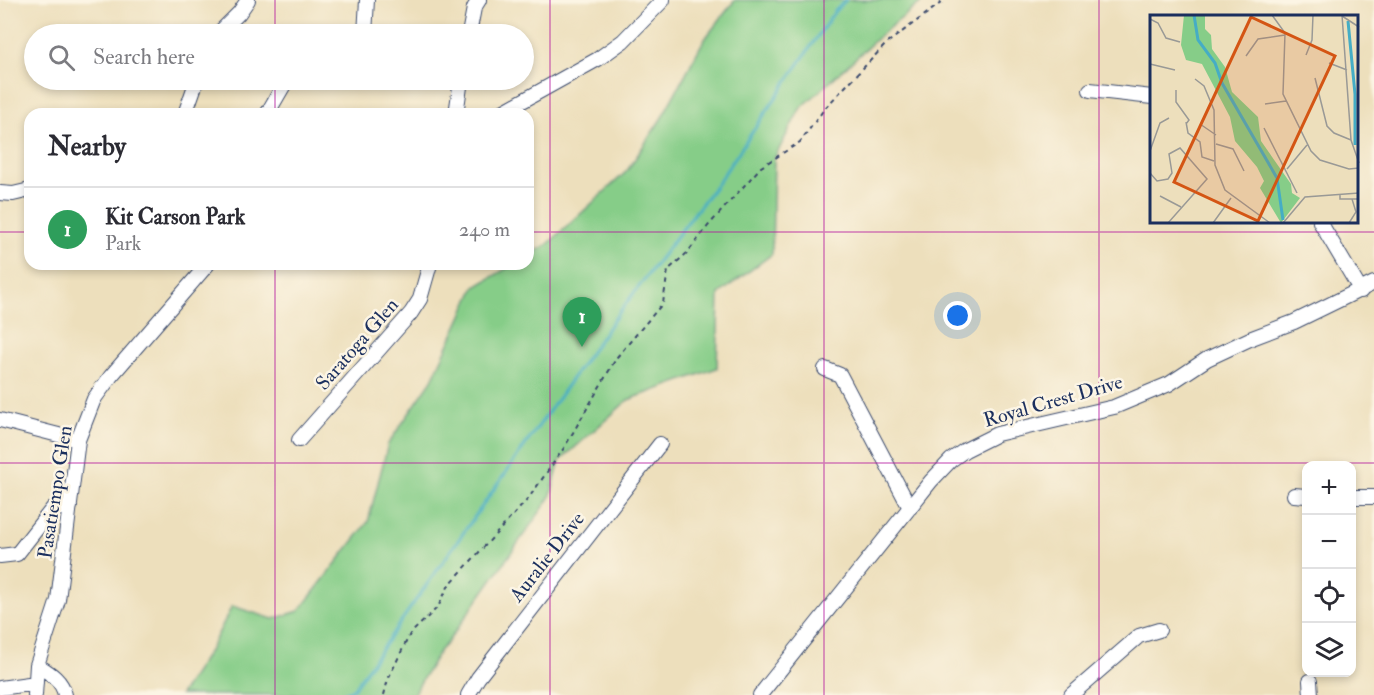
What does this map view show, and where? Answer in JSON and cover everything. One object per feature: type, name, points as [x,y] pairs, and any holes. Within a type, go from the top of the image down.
[{"type":"street","points":[[228,24],[248,0]]},
{"type":"street","points":[[366,24],[368,0]]},
{"type":"street","points":[[471,24],[478,0]]},
{"type":"street","points":[[510,108],[598,59],[622,41],[663,0]]},
{"type":"street","points":[[187,108],[193,90]]},
{"type":"street","points":[[270,108],[281,90]]},
{"type":"street","points":[[457,108],[460,90]]},
{"type":"street","points":[[1090,90],[1150,97]]},
{"type":"street","points":[[0,193],[13,194],[24,191]]},
{"type":"street","points":[[1321,224],[1361,291]]},
{"type":"street","name":"Pasatiempo Glen","points":[[36,689],[38,665],[58,600],[78,440],[94,399],[105,383],[203,270]]},
{"type":"street","name":"Saratoga Glen","points":[[299,440],[411,313],[420,299],[428,270]]},
{"type":"street","name":"Royal Crest Drive","points":[[760,695],[931,481],[951,460],[965,450],[997,434],[1114,407],[1169,384],[1207,359],[1361,291],[1374,283]]},
{"type":"street","points":[[825,369],[840,375],[910,508]]},
{"type":"street","points":[[0,420],[78,440]]},
{"type":"street","name":"Auralie Drive","points":[[468,695],[478,678],[660,444]]},
{"type":"street","points":[[1356,497],[1374,497]]},
{"type":"street","points":[[0,556],[17,554],[53,508],[70,507]]},
{"type":"street","points":[[1071,695],[1139,636],[1160,630]]},
{"type":"street","points":[[38,665],[61,683],[65,695]]},
{"type":"street","points":[[0,688],[36,689]]},
{"type":"path","points":[[384,695],[388,679],[410,634],[438,608],[449,585],[528,499],[564,448],[616,357],[663,303],[668,270],[688,252],[761,167],[800,142],[825,108],[887,43],[945,0]]},
{"type":"green space","points":[[735,0],[924,0],[883,33],[800,109],[774,159],[772,254],[719,294],[717,368],[628,400],[560,461],[550,498],[440,650],[413,695],[180,695],[211,648],[232,606],[273,619],[299,611],[368,522],[388,444],[432,380],[475,287],[504,270],[534,270],[534,252],[548,244],[627,171],[661,119],[704,40]]},
{"type":"waterway","points":[[341,695],[354,688],[612,322],[719,181],[835,11],[846,0]]},
{"type":"place","name":"Kit Carson Park","points":[[582,347]]}]
